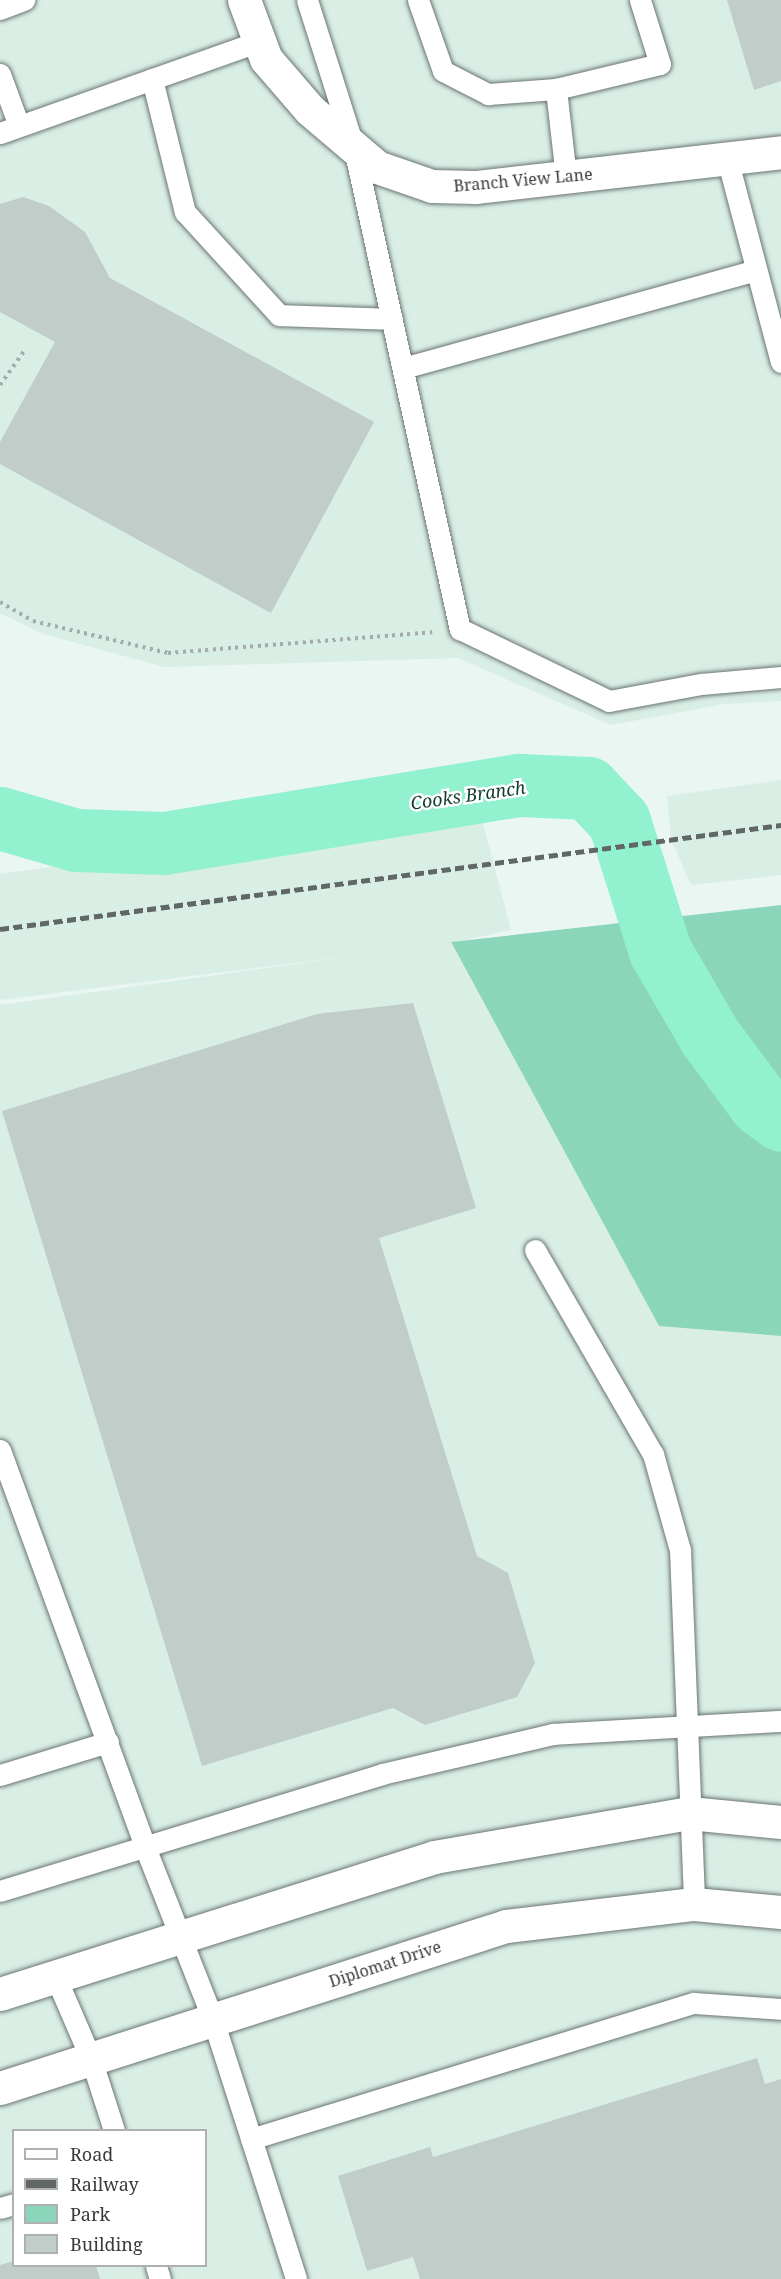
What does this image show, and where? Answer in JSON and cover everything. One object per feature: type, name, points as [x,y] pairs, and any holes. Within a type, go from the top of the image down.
[{"type":"street","name":"Branch View Lane","points":[[244,0],[266,59],[310,110],[377,168],[432,186],[476,187],[781,152]]},
{"type":"street","points":[[0,1994],[434,1857],[689,1813],[781,1822]]},
{"type":"street","name":"Diplomat Drive","points":[[0,2088],[506,1926],[694,1904],[781,1912]]},
{"type":"lane","points":[[0,9],[24,0]]},
{"type":"lane","points":[[307,0],[354,148],[460,629],[609,701],[701,684],[781,677]]},
{"type":"lane","points":[[418,0],[443,72],[488,94],[556,89],[660,64],[640,0]]},
{"type":"lane","points":[[0,74],[10,129],[260,41]]},
{"type":"lane","points":[[152,79],[185,212],[279,315],[392,319]]},
{"type":"lane","points":[[556,89],[566,177]]},
{"type":"lane","points":[[727,158],[781,362]]},
{"type":"lane","points":[[403,368],[756,270]]},
{"type":"lane","points":[[535,1250],[657,1465],[680,1550],[694,1904]]},
{"type":"lane","points":[[0,1450],[145,1847],[213,2020],[296,2279]]},
{"type":"lane","points":[[0,1891],[382,1774],[553,1734],[781,1721]]},
{"type":"lane","points":[[0,1775],[108,1742]]},
{"type":"lane","points":[[56,1978],[91,2058],[114,2129]]},
{"type":"lane","points":[[251,2139],[694,2003],[781,2009]]},
{"type":"path","points":[[0,385],[25,350]]},
{"type":"path","points":[[0,602],[33,621],[168,653],[460,629]]},
{"type":"shaded area","points":[[0,0],[781,0],[781,701],[724,704],[611,725],[458,658],[164,667],[40,633],[0,613]]},
{"type":"shaded area","points":[[781,780],[781,875],[691,885],[671,839],[667,796]]},
{"type":"shaded area","points":[[479,808],[511,930],[451,943],[659,1326],[781,1336],[781,2279],[0,2279],[0,1005],[360,955],[0,1000],[0,874]]},
{"type":"green space","points":[[781,905],[781,1336],[659,1326],[451,942]]},
{"type":"building","points":[[727,0],[781,0],[781,81],[754,90]]},
{"type":"building","points":[[23,197],[49,206],[85,232],[110,278],[374,422],[271,613],[0,464],[0,442],[55,342],[0,312],[0,204]]},
{"type":"building","points":[[413,1003],[476,1208],[379,1238],[477,1556],[508,1573],[535,1663],[517,1697],[425,1725],[393,1708],[202,1766],[2,1111],[317,1014]]},
{"type":"building","points":[[757,2058],[765,2084],[781,2079],[781,2279],[420,2279],[413,2257],[367,2271],[338,2176],[430,2147],[433,2157]]},
{"type":"building","points":[[12,2262],[12,2267],[96,2267],[100,2279],[0,2279],[0,2265]]},
{"type":"waterway","name":"Cooks Branch","points":[[0,818],[76,840],[164,843],[520,785],[588,788],[619,821],[660,951],[710,1037],[760,1104],[781,1120]]},
{"type":"railway","points":[[0,929],[781,825]]}]
